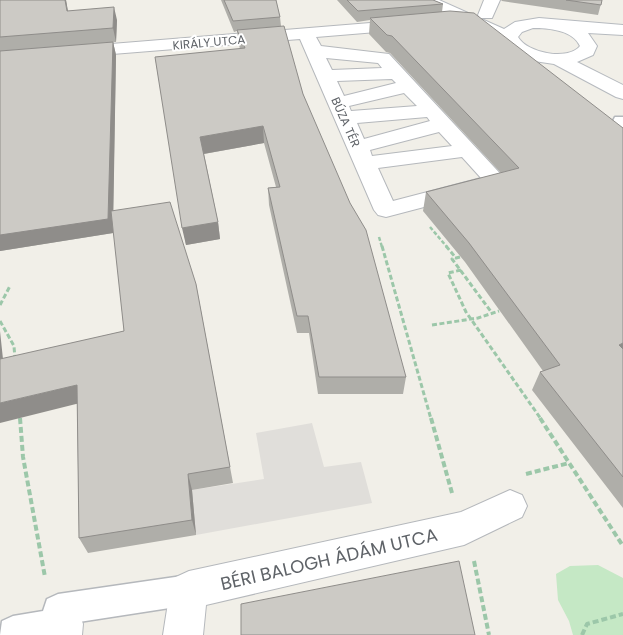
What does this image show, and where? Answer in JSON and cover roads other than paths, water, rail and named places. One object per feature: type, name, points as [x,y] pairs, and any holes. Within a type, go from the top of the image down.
[{"type":"street","points":[[426,0],[485,12],[509,38],[512,44],[528,54],[557,59],[623,93]]},
{"type":"street","points":[[452,0],[526,25]]},
{"type":"street","points":[[438,22],[485,12]]},
{"type":"street","points":[[509,38],[511,32],[526,25],[546,23],[562,26],[623,30]]},
{"type":"street","name":"KIRÁLY UTCA","points":[[0,58],[310,43],[419,24]]},
{"type":"street","points":[[562,26],[582,35],[586,47],[623,75]]},
{"type":"street","points":[[557,59],[577,56],[586,47],[623,39]]},
{"type":"street","points":[[310,43],[383,58],[468,150]]},
{"type":"street","name":"BÚZA TÉR","points":[[310,43],[361,155],[382,219],[496,181],[468,150]]},
{"type":"street","points":[[325,76],[403,80]]},
{"type":"street","points":[[341,111],[403,80]]},
{"type":"street","points":[[341,111],[438,118]]},
{"type":"street","points":[[361,155],[438,118]]},
{"type":"street","points":[[361,155],[468,150]]},
{"type":"street","name":"BÉRI BALOGH ÁDÁM UTCA","points":[[182,592],[464,528],[510,506]]},
{"type":"street","points":[[169,635],[182,592]]},
{"type":"street","points":[[182,592],[183,635]]},
{"type":"lane","points":[[13,632],[58,616],[182,592]]}]
